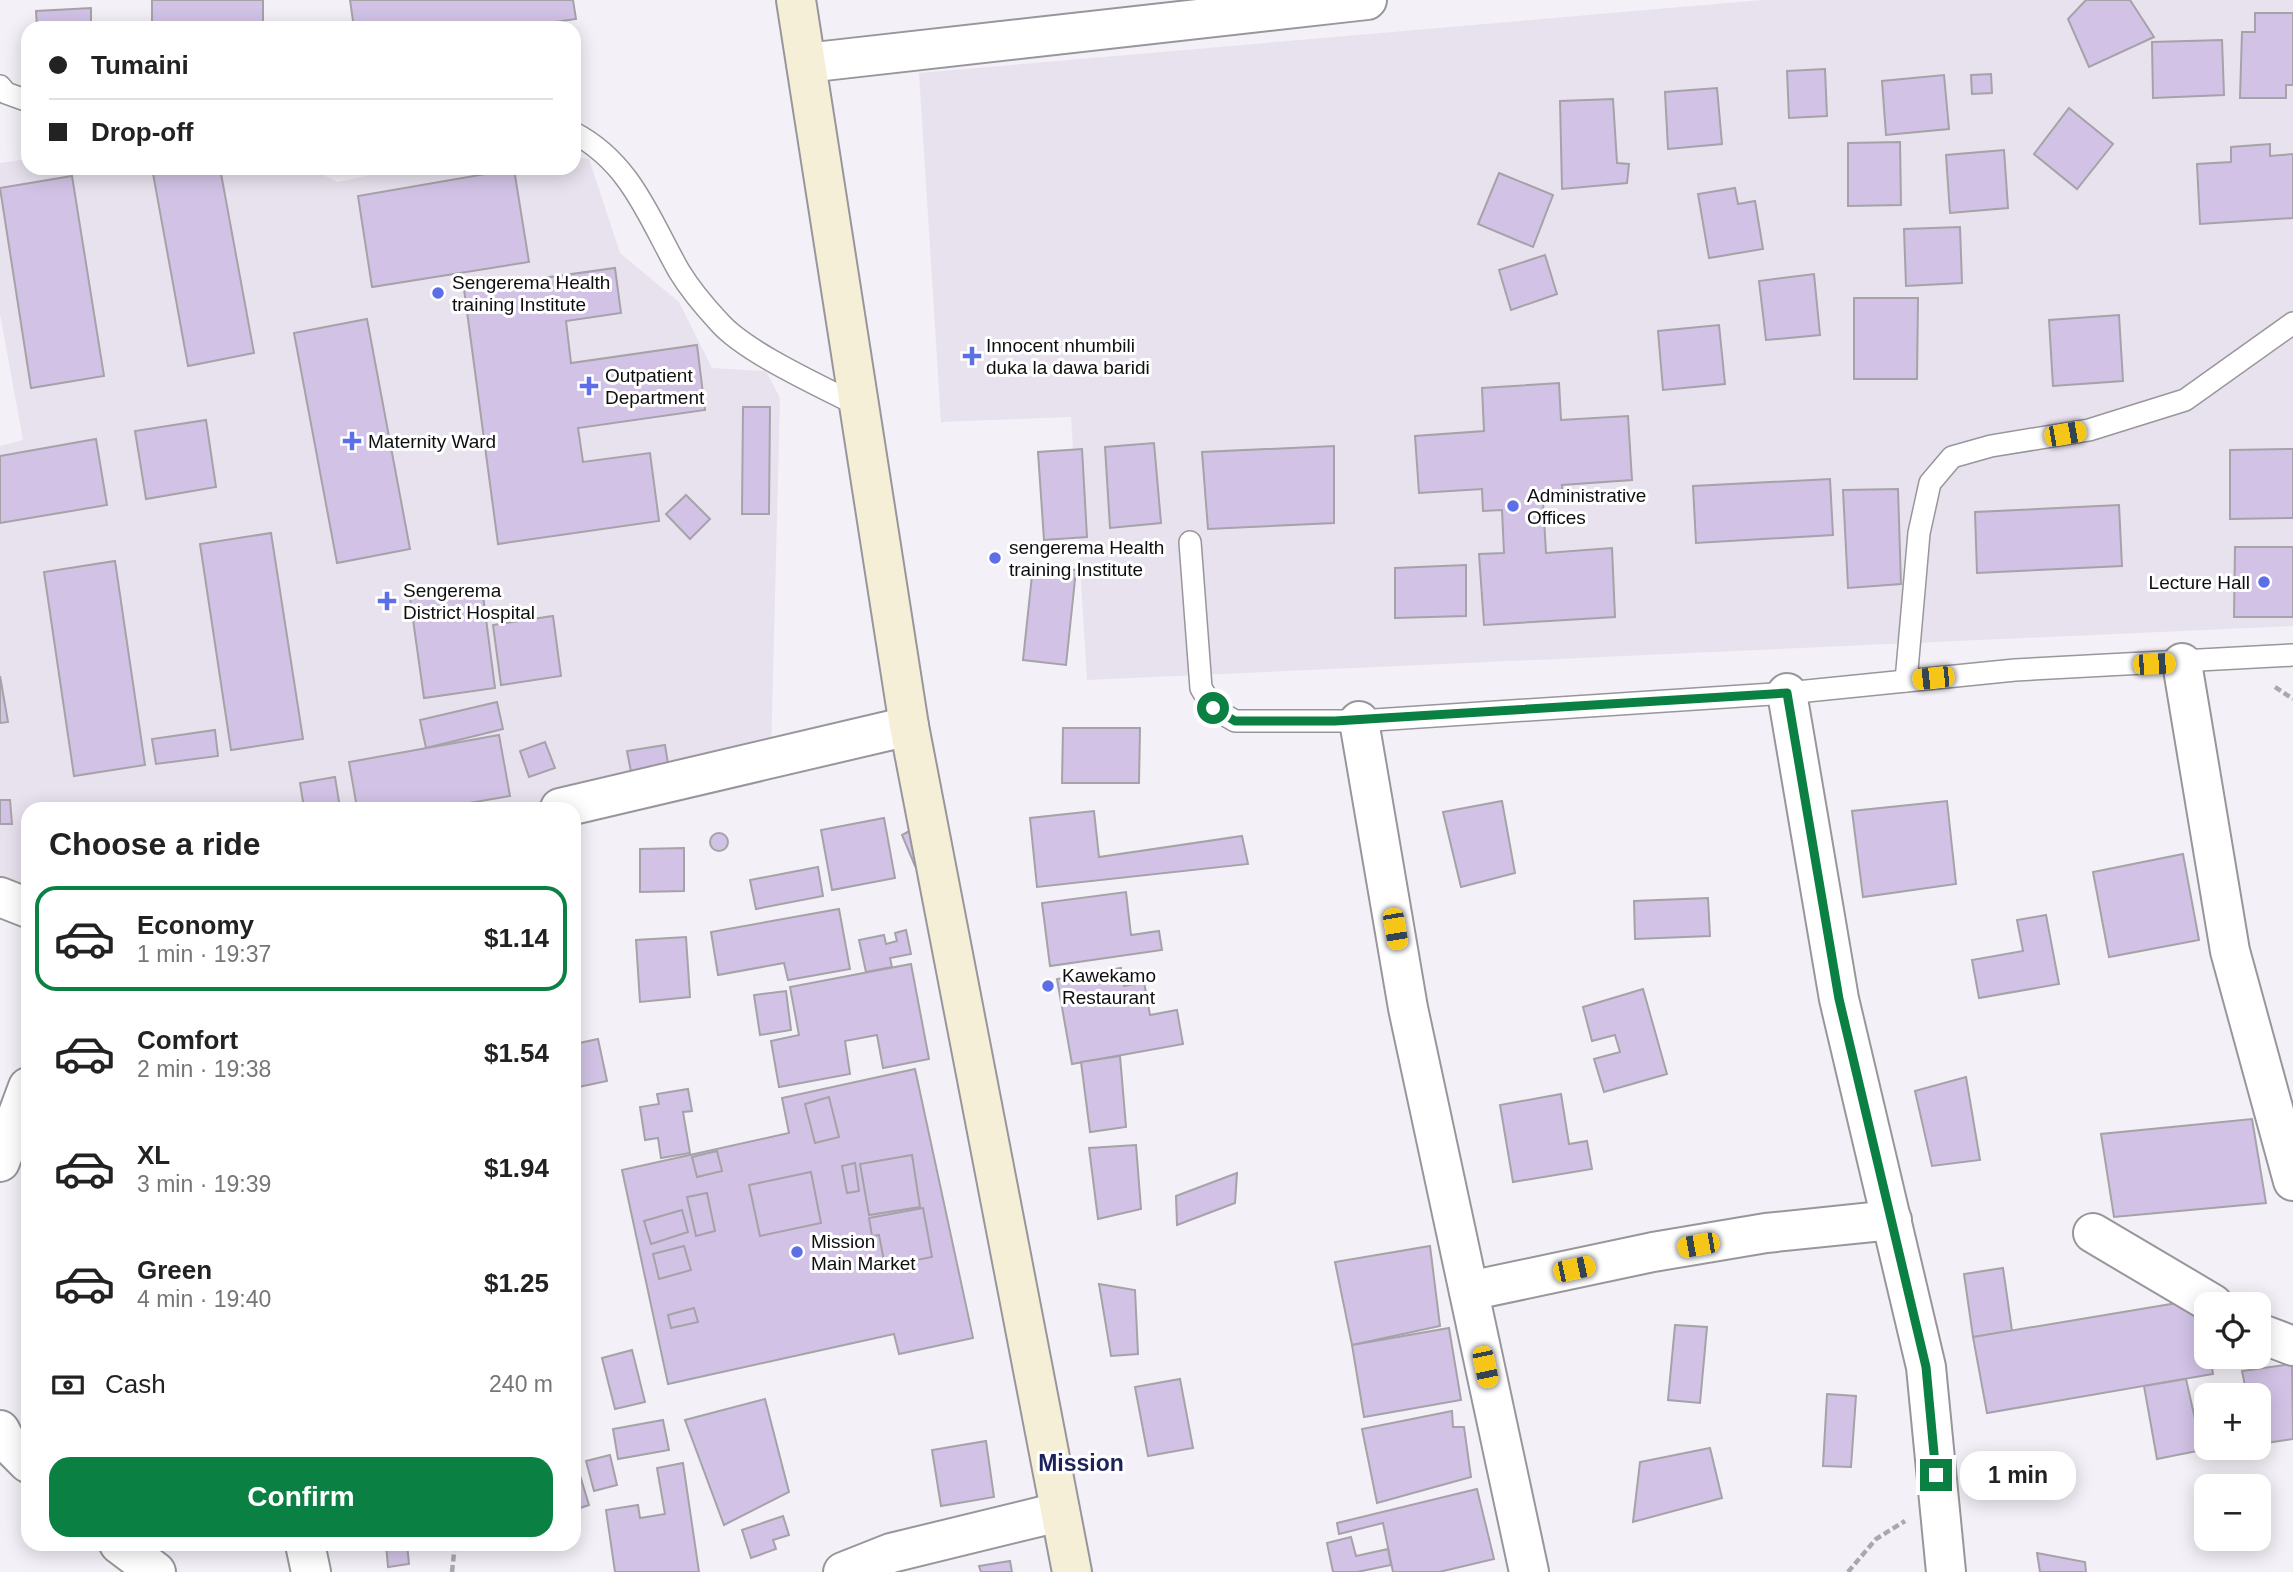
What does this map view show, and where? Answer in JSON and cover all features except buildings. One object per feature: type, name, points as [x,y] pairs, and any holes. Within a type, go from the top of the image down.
[{"type":"main road","points":[[796,0],[909,726],[1072,1572]]},
{"type":"street","points":[[806,63],[1220,8],[1367,0]]},
{"type":"street","points":[[2182,663],[2231,951],[2293,1181]]},
{"type":"street","points":[[1787,693],[1839,999],[1926,1367],[1946,1572]]},
{"type":"street","points":[[1359,720],[1408,1007],[1529,1572]]},
{"type":"street","points":[[581,803],[909,726]]},
{"type":"street","points":[[0,897],[21,905]]},
{"type":"street","points":[[0,1161],[21,1106]]},
{"type":"street","points":[[1469,1291],[1653,1252],[1766,1233],[1892,1220]]},
{"type":"street","points":[[2093,1233],[2194,1293]]},
{"type":"street","points":[[2271,1338],[2293,1346]]},
{"type":"street","points":[[0,1430],[5,1440],[21,1455]]},
{"type":"street","points":[[844,1572],[891,1553],[1059,1512]]},
{"type":"street","points":[[306,1551],[311,1572]]},
{"type":"lane","points":[[0,86],[6,93],[21,98]]},
{"type":"lane","points":[[581,138],[614,161],[638,192],[681,273],[721,325],[767,357],[861,407]]},
{"type":"lane","points":[[1906,681],[1919,533],[1930,483],[1952,457],[1991,446],[2089,430],[2185,400],[2293,323]]},
{"type":"lane","points":[[1189,542],[1201,688],[1213,708],[1235,721],[1244,722],[1359,720],[1787,693],[2015,670],[2293,655]]},
{"type":"path","points":[[1848,1572],[1876,1539],[1939,1502]]},
{"type":"path","points":[[452,1572],[454,1551]]},
{"type":"shaded area","points":[[1762,0],[2293,0],[2293,626],[1087,680],[1071,417],[941,422],[919,73]]},
{"type":"shaded area","name":"Sengerema District Hospital","points":[[581,158],[589,159],[620,253],[679,302],[712,368],[766,371],[780,398],[771,755],[545,802],[21,802],[21,887],[0,884],[0,446],[23,440],[0,314],[0,163],[21,160],[21,175],[324,175],[337,182],[371,175],[581,175]]},
{"type":"place","name":"Sengerema Health training Institute","points":[[438,293]]},
{"type":"place","name":"Innocent nhumbili duka la dawa baridi","points":[[972,356]]},
{"type":"place","name":"Outpatient Department","points":[[589,386]]},
{"type":"place","name":"Maternity Ward","points":[[352,441]]},
{"type":"place","name":"Administrative Offices","points":[[1513,506]]},
{"type":"place","name":"sengerema Health training Institute","points":[[995,558]]},
{"type":"place","name":"Lecture Hall","points":[[2264,582]]},
{"type":"place","name":"Sengerema District Hospital","points":[[387,601]]},
{"type":"place","name":"Kawekamo Restaurant","points":[[1048,986]]},
{"type":"place","name":"Mission Main Market","points":[[797,1252]]},
{"type":"district","name":"Mission","points":[[1081,1463]]},
{"type":"route","points":[[1213,708],[1235,721],[1263,723],[1359,720],[1787,693],[1839,999],[1926,1367],[1936,1475]]}]
